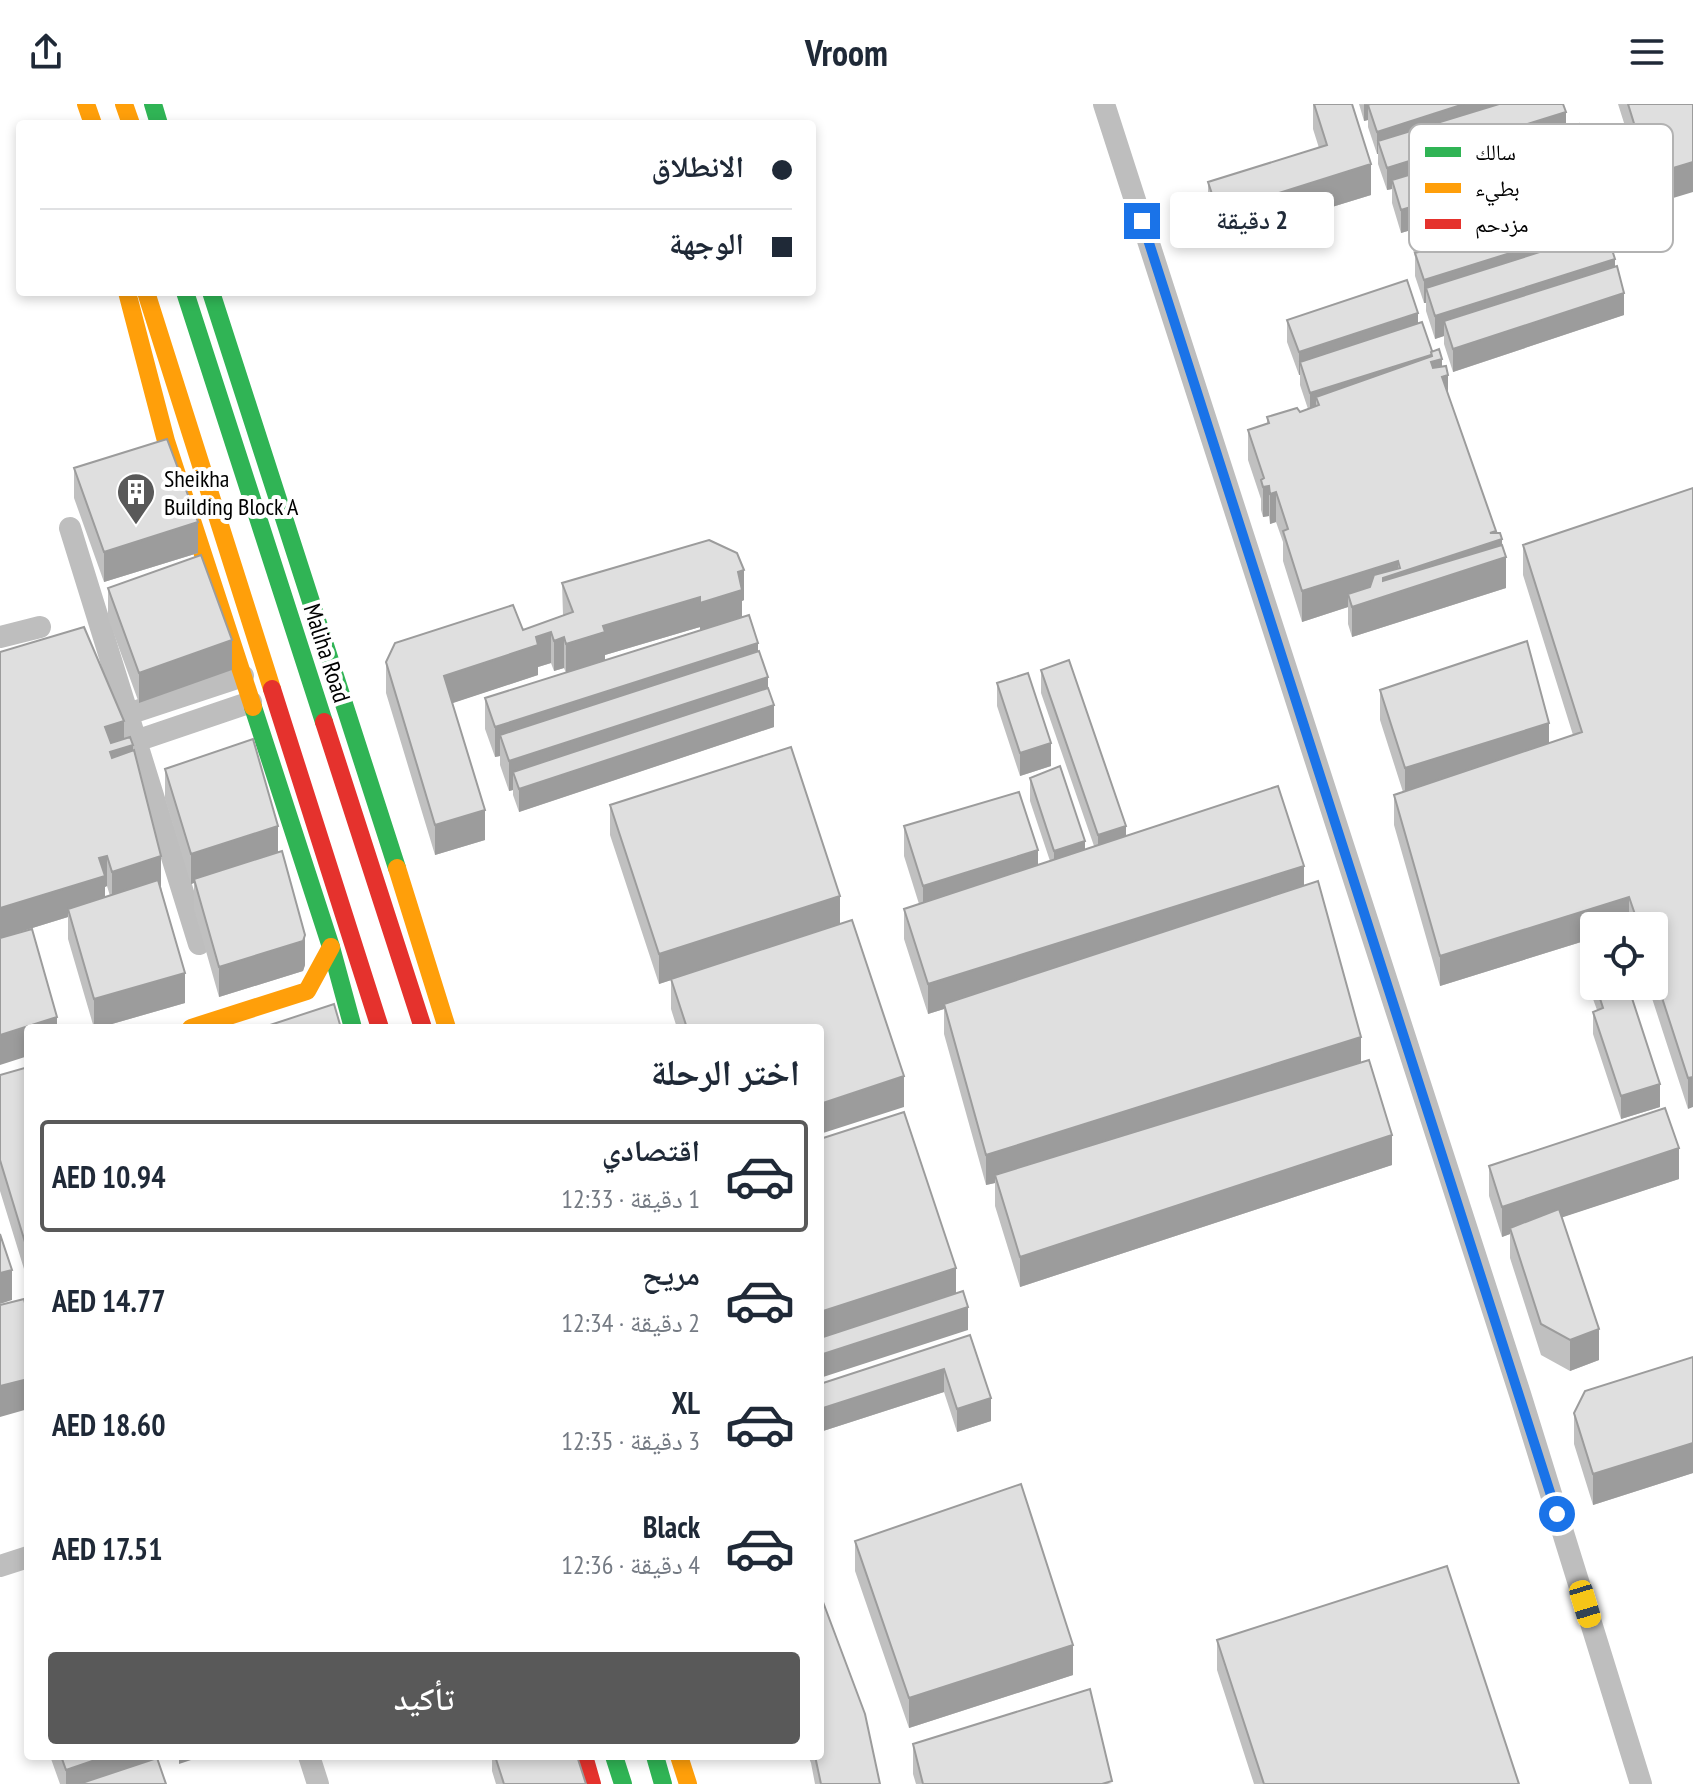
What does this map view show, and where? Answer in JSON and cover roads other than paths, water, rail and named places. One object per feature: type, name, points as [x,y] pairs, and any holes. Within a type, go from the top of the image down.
[{"type":"street","points":[[1104,104],[1520,1394],[1641,1784]]},
{"type":"street","points":[[128,296],[166,441],[331,947],[351,1022]]},
{"type":"street","points":[[147,296],[379,1024]]},
{"type":"street","name":"Maliha Road","points":[[186,296],[422,1024]]},
{"type":"street","points":[[212,296],[313,600],[446,1024]]},
{"type":"street","points":[[70,528],[199,944]]},
{"type":"street","points":[[0,637],[40,627]]},
{"type":"street","points":[[128,714],[243,676]]},
{"type":"street","points":[[136,741],[251,702]]},
{"type":"street","points":[[386,913],[399,878]]},
{"type":"street","points":[[204,1024],[307,991],[331,947]]},
{"type":"street","points":[[307,991],[351,1022]]},
{"type":"street","points":[[0,1566],[24,1558]]},
{"type":"street","points":[[310,1760],[318,1784]]},
{"type":"street","points":[[585,1760],[592,1784]]},
{"type":"street","points":[[615,1760],[623,1784]]},
{"type":"street","points":[[656,1760],[663,1784]]},
{"type":"street","points":[[680,1760],[688,1784]]},
{"type":"place","name":"Sheikha Building Block A","points":[[136,526]]}]
